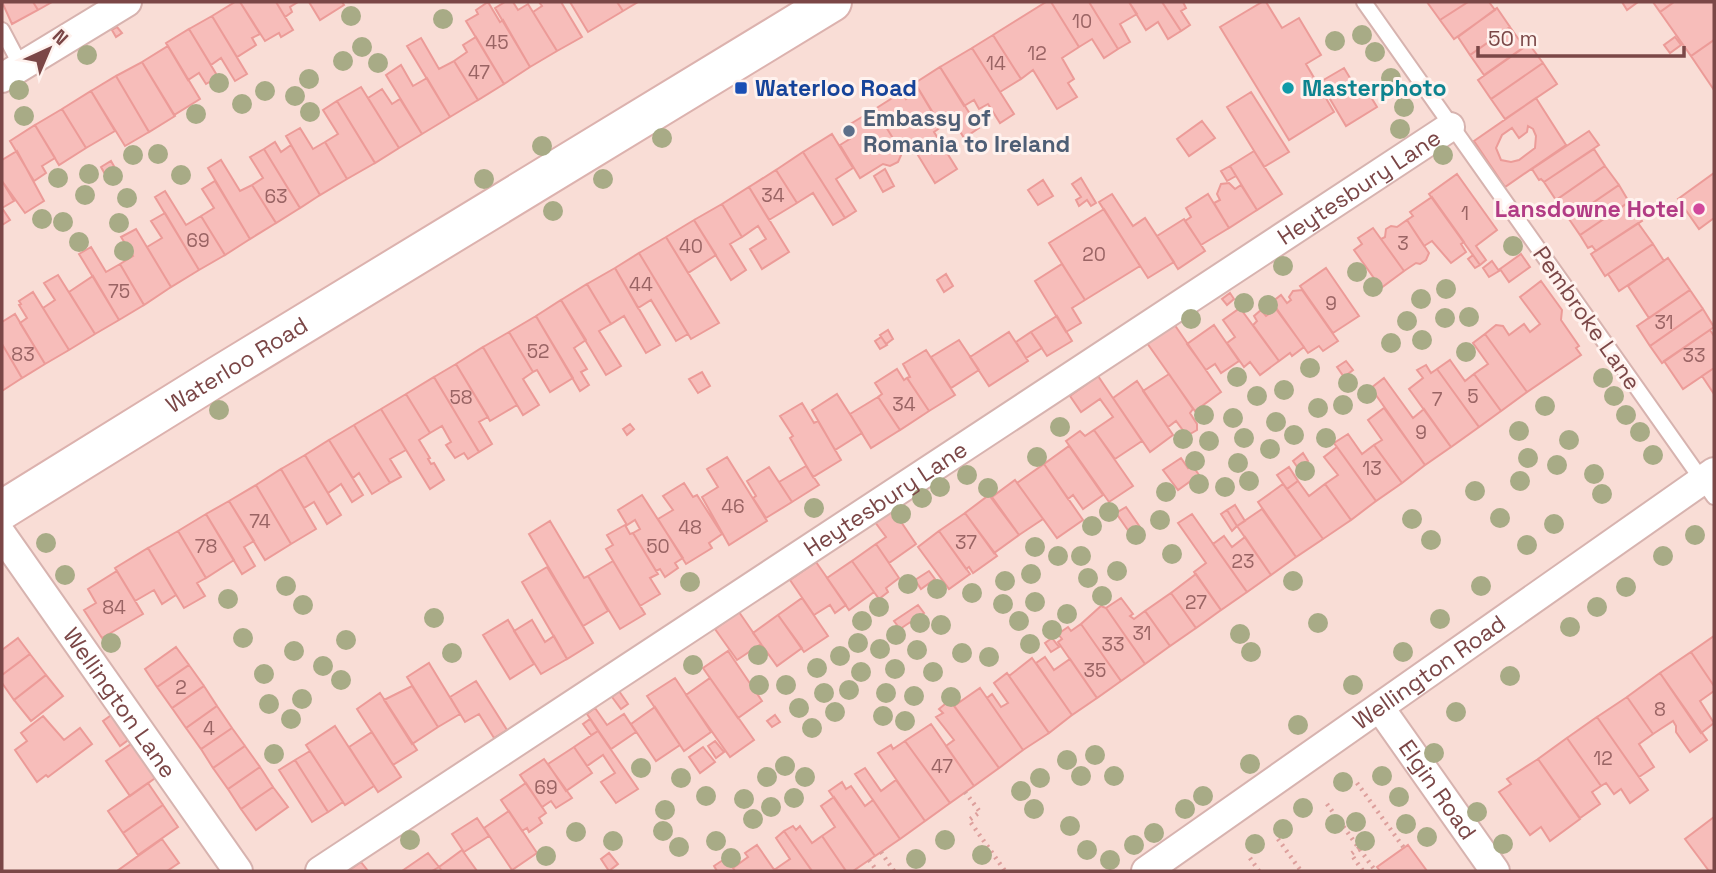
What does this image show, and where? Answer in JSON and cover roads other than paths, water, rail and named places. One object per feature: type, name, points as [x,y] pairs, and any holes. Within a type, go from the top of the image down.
[{"type":"street","points":[[12,72],[127,2]]},
{"type":"street","name":"Waterloo Road","points":[[2,510],[832,2]]},
{"type":"street","name":"Heytesbury Lane","points":[[320,871],[1450,127]]},
{"type":"street","name":"Wellington Road","points":[[1146,871],[1511,613],[1710,483]]},
{"type":"street","name":"Wellington Lane","points":[[2,535],[238,871]]},
{"type":"street","name":"Elgin Road","points":[[1380,708],[1495,871]]},
{"type":"lane","name":"Pembroke Lane","points":[[1364,2],[1450,127],[1710,483]]},
{"type":"lane","points":[[2,30],[12,72]]},
{"type":"place","name":"Waterloo Road","points":[[741,88]]},
{"type":"place","name":"Masterphoto","points":[[1288,88]]},
{"type":"place","name":"Embassy of Romania to Ireland","points":[[849,131]]},
{"type":"place","name":"Lansdowne Hotel","points":[[1699,209]]}]
